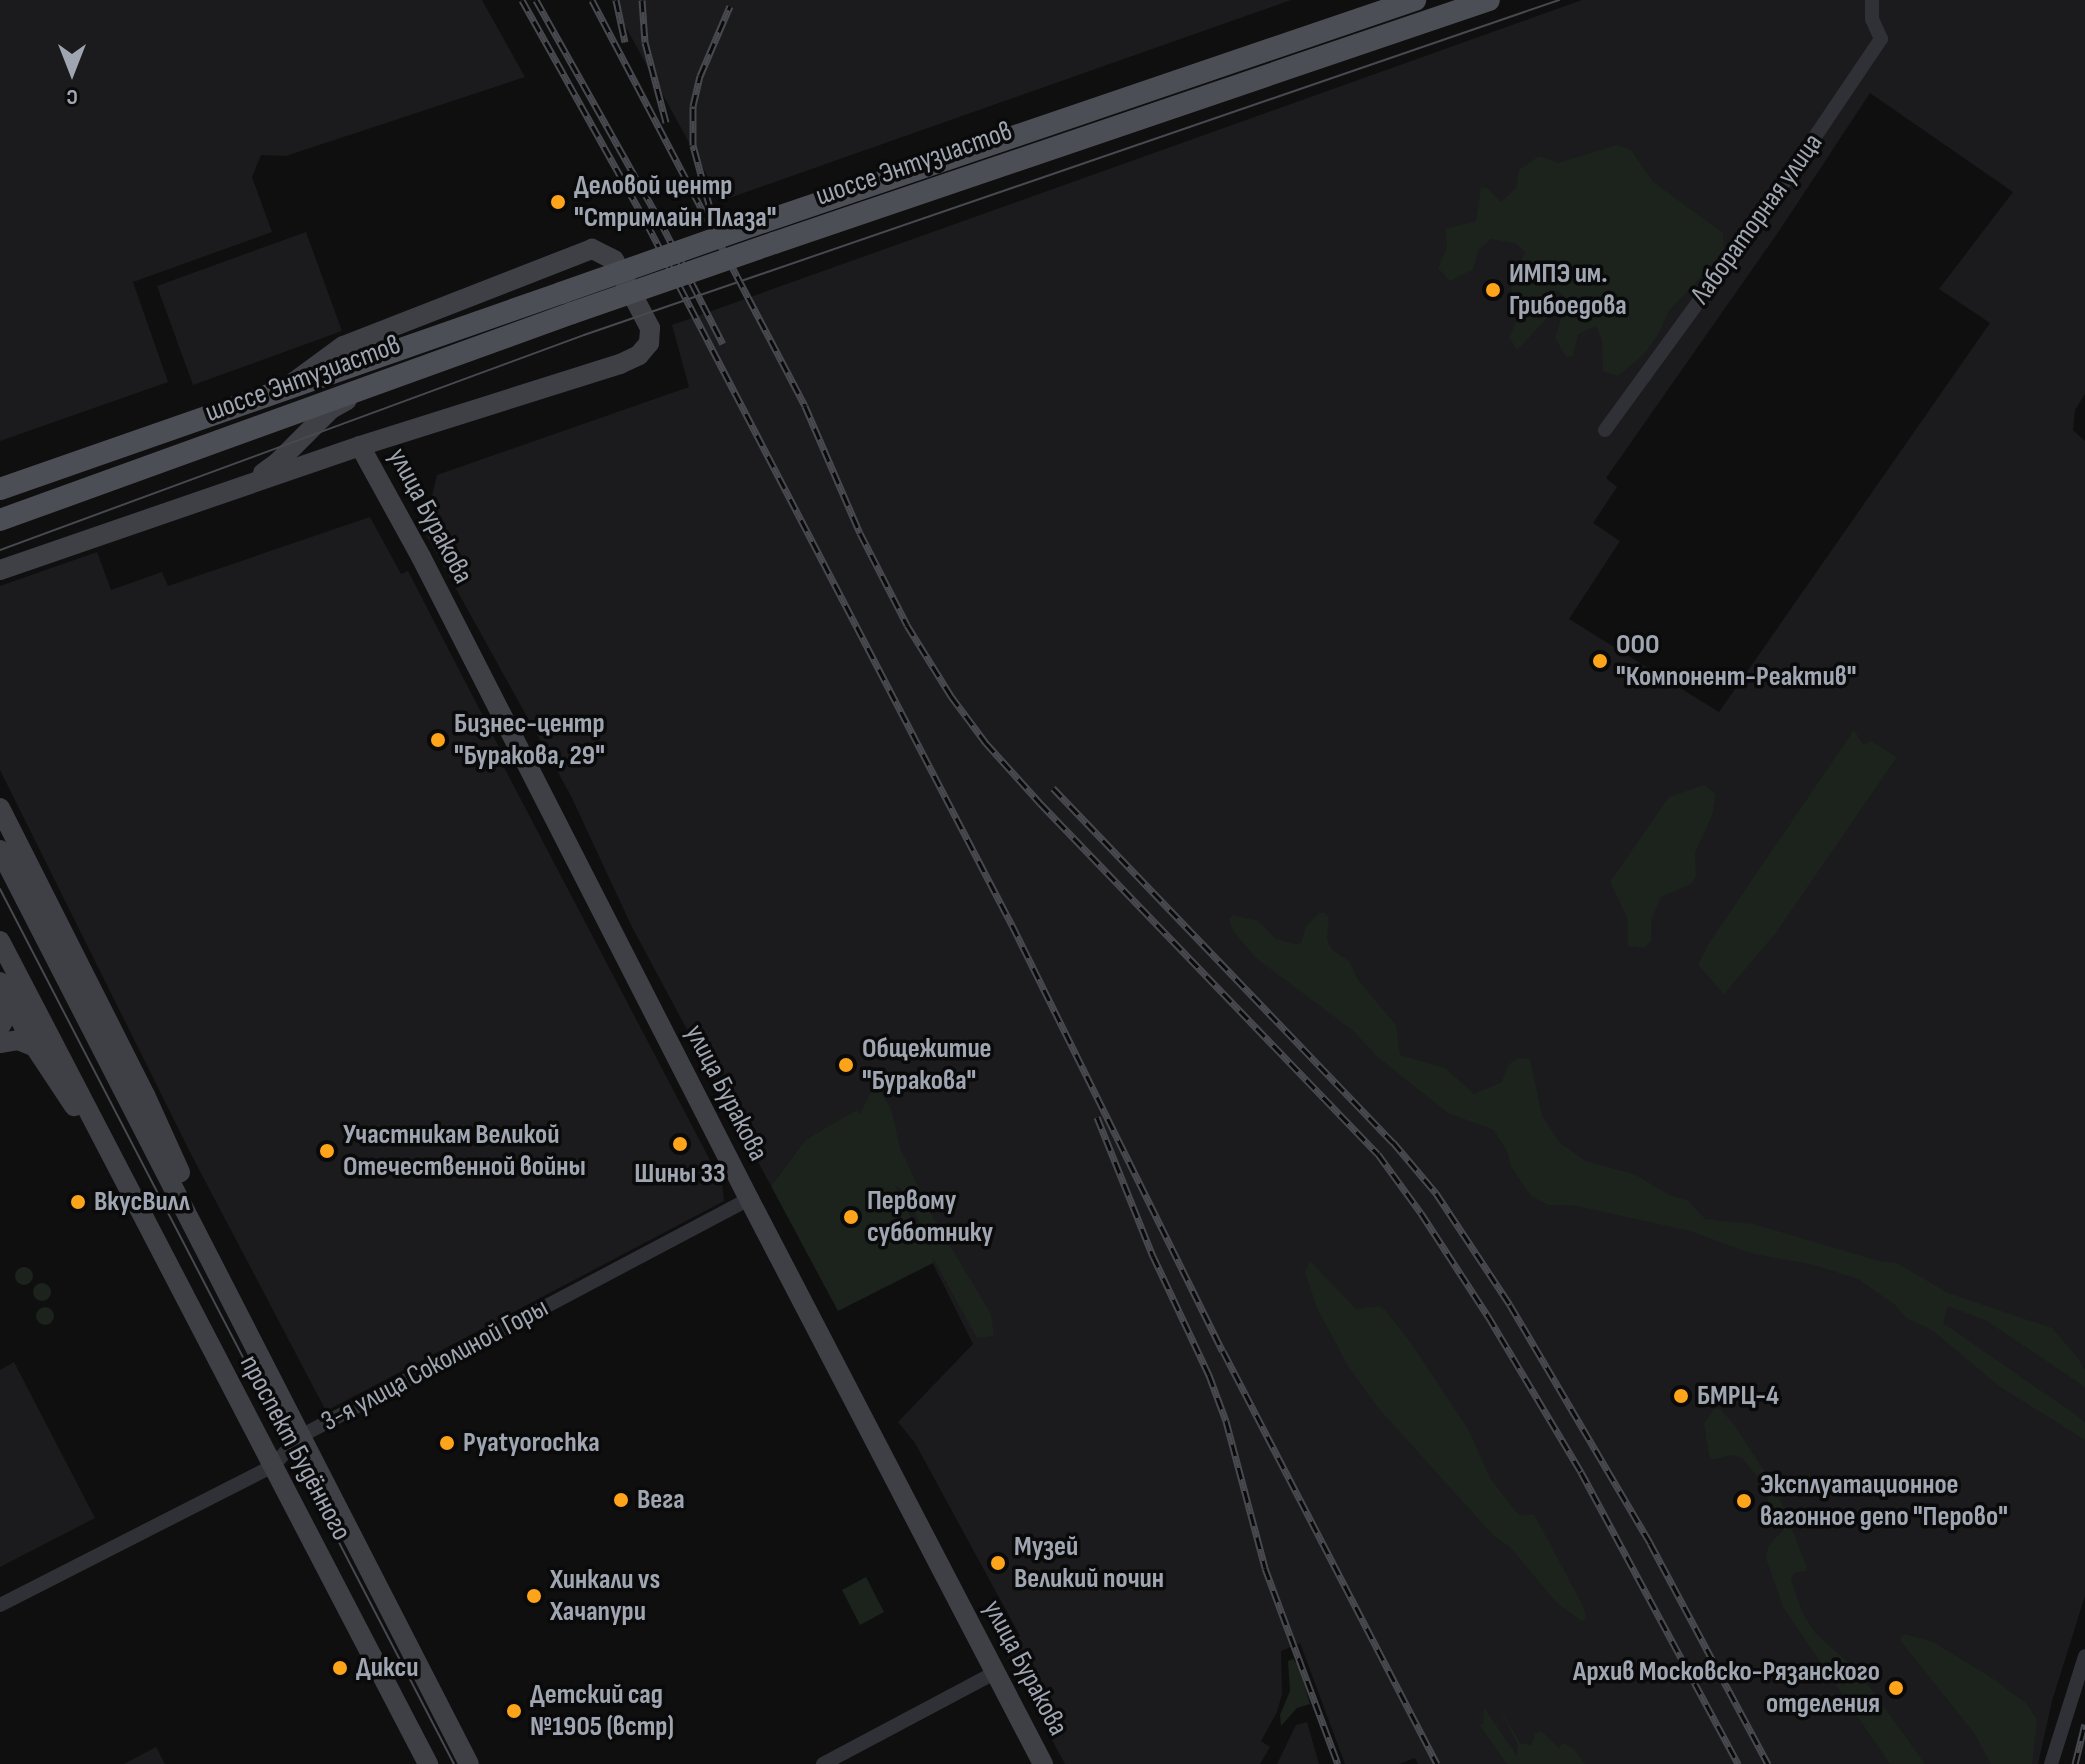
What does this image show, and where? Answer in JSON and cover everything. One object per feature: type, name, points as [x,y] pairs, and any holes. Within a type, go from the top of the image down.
[{"type":"main road","name":"шоссе Энтузиастов","points":[[0,489],[763,222],[1415,0]]},
{"type":"main road","name":"шоссе Энтузиастов","points":[[0,520],[572,313],[1489,0]]},
{"type":"main road","points":[[0,570],[360,446],[639,355],[649,343],[650,328],[614,260],[592,249],[394,323],[324,357],[286,388]]},
{"type":"main road","points":[[239,488],[277,463],[331,409],[368,388]]},
{"type":"main road","name":"улица Буракова","points":[[360,446],[421,557],[749,1199],[1043,1764]]},
{"type":"main road","name":"проспект Будённого","points":[[0,808],[145,1095],[200,1217],[236,1309]]},
{"type":"main road","name":"проспект Будённого","points":[[0,850],[469,1764]]},
{"type":"main road","name":"проспект Будённого","points":[[0,941],[60,1073],[112,1158],[428,1764]]},
{"type":"main road","points":[[0,1027],[6,1019],[4,990]]},
{"type":"main road","name":"проспект Будённого","points":[[4,990],[35,1047],[60,1073]]},
{"type":"main road","points":[[0,1043],[18,1040],[35,1047]]},
{"type":"street","name":"Лабораторная улица","points":[[1605,430],[1771,202],[1881,39],[1872,19],[1872,0]]},
{"type":"street","name":"3-я улица Соколиной Горы","points":[[0,1605],[273,1466],[299,1437],[749,1199]]},
{"type":"street","points":[[2051,1764],[2085,1656]]},
{"type":"street","points":[[823,1764],[996,1672]]},
{"type":"shaded area","points":[[0,0],[482,0],[525,77],[286,156],[261,155],[252,177],[272,232],[133,282],[168,382],[0,441]]},
{"type":"shaded area","points":[[611,0],[1291,0],[721,201]]},
{"type":"shaded area","points":[[1582,0],[2085,0],[2085,394],[2075,410],[2073,430],[2085,441],[2085,1596],[2052,1701],[2038,1764],[1418,1764],[1415,1758],[1399,1764],[1345,1764],[1300,1643],[1281,1651],[1282,1694],[1277,1712],[1261,1741],[1270,1747],[1260,1764],[1065,1764],[1002,1647],[1020,1636],[915,1443],[898,1422],[973,1344],[857,1111],[805,1140],[771,1186],[632,927],[571,796],[424,531],[431,525],[430,504],[437,475],[689,387],[672,325]],"holes":[[[1870,93],[2013,192],[1939,289],[1990,323],[1719,712],[1569,619],[1620,541],[1593,523],[1617,487],[1606,478],[1779,231]]]},
{"type":"shaded area","points":[[1617,145],[1631,150],[1653,182],[1723,233],[1724,252],[1668,312],[1659,333],[1644,354],[1618,376],[1603,371],[1602,340],[1596,326],[1578,334],[1573,356],[1566,357],[1555,338],[1567,299],[1557,290],[1550,315],[1517,350],[1509,337],[1517,321],[1511,289],[1525,252],[1515,243],[1491,239],[1479,249],[1473,269],[1450,281],[1438,268],[1447,247],[1445,229],[1476,221],[1481,187],[1487,188],[1501,202],[1516,188],[1519,170],[1539,156],[1558,163]]},
{"type":"shaded area","points":[[306,232],[342,331],[193,385],[157,286]]},
{"type":"shaded area","points":[[370,517],[401,574],[408,571],[501,751],[497,754],[722,1183],[724,1201],[326,1411],[192,1156],[0,770],[0,586],[97,552],[111,590],[162,572],[168,586]]},
{"type":"shaded area","points":[[1854,730],[1863,745],[1871,741],[1897,757],[1775,934],[1724,994],[1698,965],[1709,943]]},
{"type":"shaded area","points":[[1704,785],[1716,794],[1712,816],[1695,852],[1696,877],[1691,884],[1661,897],[1651,920],[1651,942],[1644,948],[1628,946],[1627,917],[1610,882],[1669,797]]},
{"type":"shaded area","points":[[1319,913],[1325,913],[1329,918],[1327,939],[1332,950],[1349,961],[1358,980],[1396,1025],[1400,1055],[1445,1068],[1474,1094],[1502,1082],[1508,1065],[1518,1058],[1530,1059],[1542,1116],[1560,1143],[1586,1161],[1636,1175],[1669,1195],[1688,1201],[1705,1219],[1753,1224],[1879,1261],[1897,1263],[1948,1293],[2052,1328],[2085,1370],[2085,1387],[1987,1321],[1948,1306],[1943,1323],[2076,1415],[2085,1423],[2085,1440],[1999,1386],[1932,1330],[1906,1318],[1894,1304],[1858,1279],[1814,1265],[1750,1253],[1690,1231],[1572,1205],[1548,1205],[1531,1196],[1510,1165],[1508,1153],[1494,1130],[1448,1113],[1380,1059],[1352,1030],[1256,958],[1233,931],[1229,919],[1233,915],[1258,921],[1276,939],[1295,944],[1301,943],[1306,926]]},
{"type":"shaded area","points":[[878,1085],[892,1112],[900,1148],[932,1216],[991,1314],[994,1336],[977,1338],[933,1258],[933,1263],[838,1311],[771,1186],[805,1140],[857,1110],[860,1114],[873,1088]],"holes":[[[895,1186],[906,1192],[918,1219],[922,1239]]]},
{"type":"shaded area","points":[[1310,1261],[1356,1309],[1379,1306],[1385,1310],[1411,1343],[1468,1429],[1490,1478],[1517,1513],[1522,1516],[1534,1514],[1582,1604],[1586,1616],[1583,1622],[1557,1603],[1510,1547],[1494,1536],[1379,1409],[1348,1366],[1317,1308],[1305,1272]]},
{"type":"shaded area","points":[[20,1267],[28,1267],[33,1276],[31,1283],[20,1285],[15,1280],[15,1272]]},
{"type":"shaded area","points":[[38,1283],[46,1283],[51,1292],[49,1299],[38,1301],[33,1296],[33,1288]]},
{"type":"shaded area","points":[[41,1307],[49,1307],[54,1316],[52,1323],[41,1325],[36,1320],[36,1312]]},
{"type":"shaded area","points":[[14,1362],[95,1518],[0,1567],[0,1370]]},
{"type":"shaded area","points":[[1714,1409],[1720,1409],[1733,1423],[1772,1483],[1785,1511],[1806,1565],[1806,1571],[1794,1573],[1791,1579],[1803,1614],[1816,1634],[1858,1671],[1925,1764],[1890,1764],[1783,1607],[1766,1558],[1768,1546],[1784,1529],[1770,1508],[1763,1483],[1742,1458],[1731,1455],[1713,1460],[1709,1455],[1704,1424]]},
{"type":"shaded area","points":[[866,1577],[884,1612],[860,1625],[842,1590]]},
{"type":"shaded area","points":[[1904,1634],[1933,1642],[1989,1676],[2027,1704],[2037,1720],[2032,1764],[1991,1764],[1974,1733],[1900,1640]]},
{"type":"shaded area","points":[[1293,1659],[1299,1666],[1310,1704],[1297,1708],[1281,1726],[1280,1715],[1290,1691],[1288,1661]]},
{"type":"shaded area","points":[[1497,1702],[1520,1743],[1531,1745],[1535,1734],[1541,1731],[1559,1748],[1563,1743],[1574,1749],[1585,1764],[1507,1764],[1478,1723],[1483,1725],[1484,1708],[1517,1756],[1518,1745]]},
{"type":"shaded area","points":[[1307,1722],[1319,1764],[1277,1764],[1296,1725]]},
{"type":"shaded area","points":[[156,1747],[165,1764],[124,1764]]},
{"type":"tram line","points":[[0,550],[584,335],[1559,0]]},
{"type":"tram line","points":[[0,889],[454,1764]]},
{"type":"railway","points":[[522,0],[646,222],[1012,925],[1223,1351],[1437,1764]]},
{"type":"railway","points":[[536,0],[659,219],[723,344]]},
{"type":"railway","points":[[592,0],[805,406],[860,533],[907,625],[951,696],[986,743],[1040,803],[1378,1154],[1421,1213],[1488,1316],[1581,1472],[1738,1764]]},
{"type":"railway","points":[[616,0],[625,42]]},
{"type":"railway","points":[[642,0],[645,42],[666,122]]},
{"type":"railway","points":[[710,208],[693,145],[693,106],[700,76],[730,6]]},
{"type":"railway","points":[[1053,788],[1393,1142],[1436,1193],[1510,1305],[1650,1543],[1768,1764]]},
{"type":"railway","points":[[1097,1117],[1153,1256],[1209,1375],[1226,1421],[1265,1568],[1338,1764]]},
{"type":"railway","points":[[2075,1764],[2085,1724]]},
{"type":"place","name":"Деловой центр \"Стримлайн Плаза\"","points":[[558,202]]},
{"type":"place","name":"ИМПЭ им. Грибоедова","points":[[1493,290]]},
{"type":"place","name":"ООО \"Компонент-Реактив\"","points":[[1600,661]]},
{"type":"place","name":"Бизнес-центр \"Буракова, 29\"","points":[[438,740]]},
{"type":"place","name":"Общежитие \"Буракова\"","points":[[846,1065]]},
{"type":"place","name":"Шины 33","points":[[680,1144]]},
{"type":"place","name":"Участникам Великой Отечественной войны","points":[[327,1151]]},
{"type":"place","name":"ВкусВилл","points":[[78,1202]]},
{"type":"place","name":"Первому субботнику","points":[[851,1217]]},
{"type":"place","name":"БМРЦ-4","points":[[1681,1396]]},
{"type":"place","name":"Pyatyorochka","points":[[447,1443]]},
{"type":"place","name":"Вега","points":[[621,1500]]},
{"type":"place","name":"Эксплуатационное вагонное депо \"Перово\"","points":[[1744,1501]]},
{"type":"place","name":"Музей Великий почин","points":[[998,1563]]},
{"type":"place","name":"Хинкали vs Хачапури","points":[[534,1596]]},
{"type":"place","name":"Дикси","points":[[340,1668]]},
{"type":"place","name":"Архив Московско-Рязанского отделения","points":[[1896,1688]]},
{"type":"place","name":"Детский сад №1905 (встр)","points":[[514,1711]]}]
